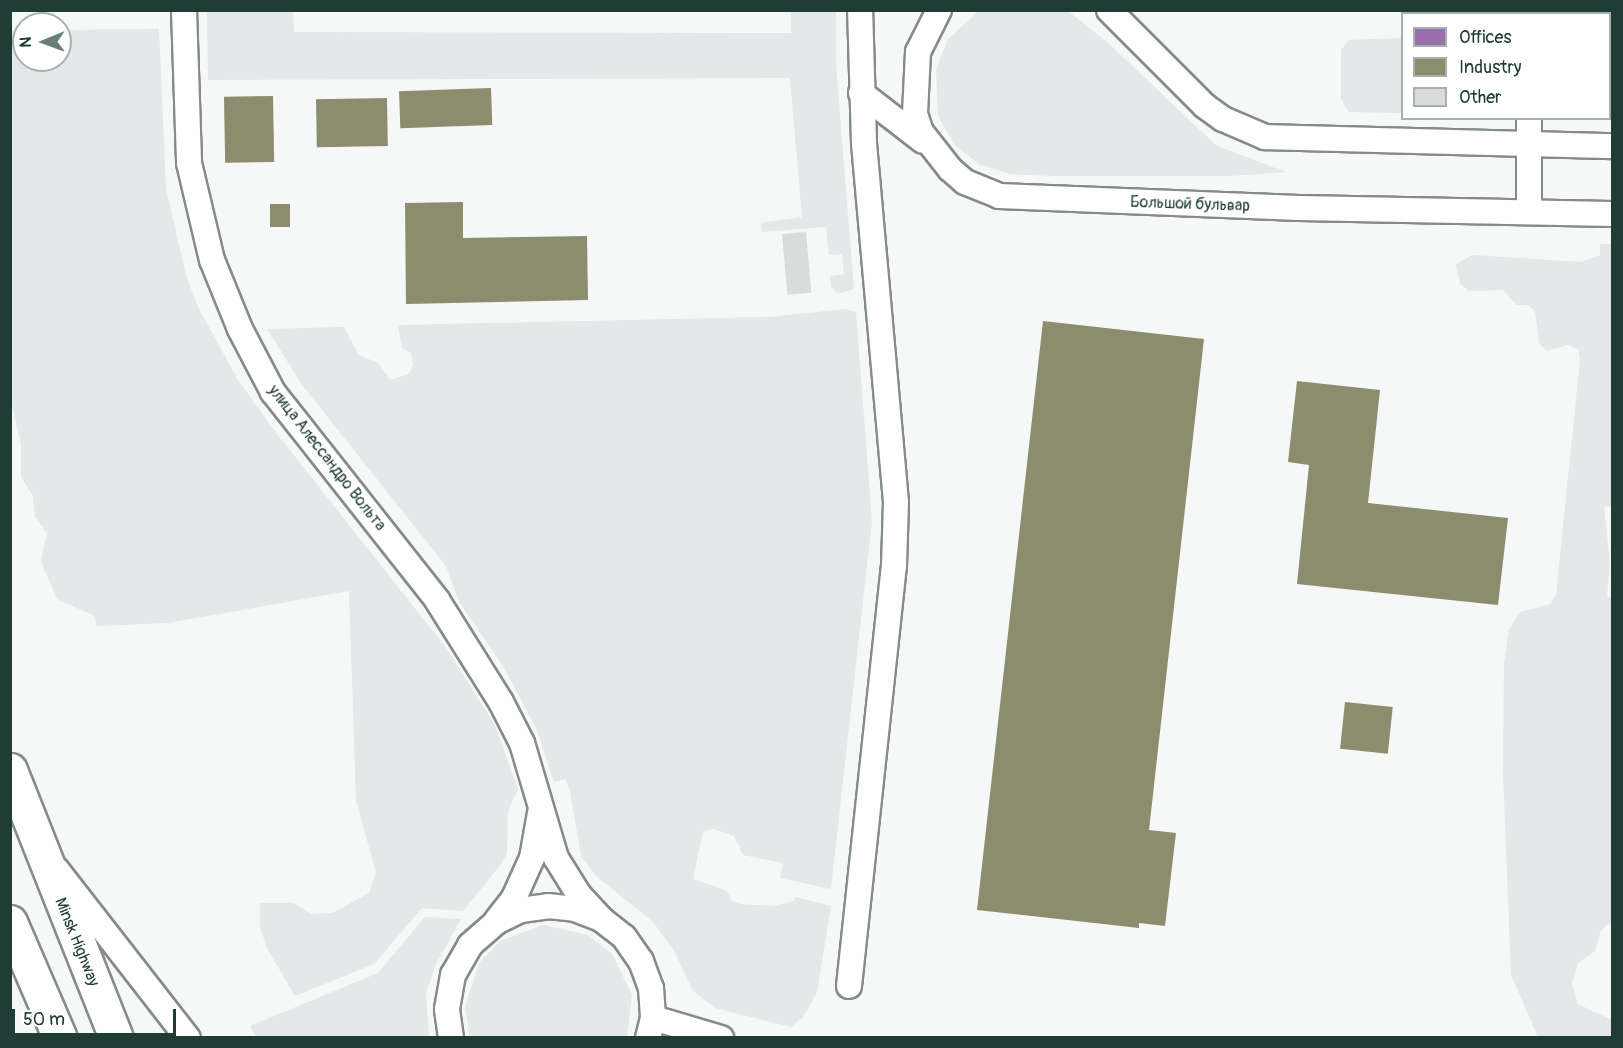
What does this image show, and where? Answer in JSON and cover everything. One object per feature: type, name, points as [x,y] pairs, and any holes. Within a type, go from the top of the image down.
[{"type":"highway","name":"Minsk Highway","points":[[10,770],[38,846],[116,1038]]},
{"type":"highway","points":[[10,922],[17,952],[60,1038]]},
{"type":"street","name":"улица Алессандро Вольта","points":[[184,10],[189,163],[212,260],[240,329],[273,392],[437,600],[522,743],[556,858],[579,895],[601,919]]},
{"type":"street","points":[[849,986],[894,567],[896,502],[861,93],[860,10]]},
{"type":"street","name":"Большой бульвар","points":[[939,10],[918,52],[913,96],[921,132],[932,149],[965,182],[999,196],[1612,214]]},
{"type":"street","points":[[1109,10],[1205,106],[1222,119],[1254,133],[1345,141],[1612,146]]},
{"type":"street","points":[[861,93],[932,149]]},
{"type":"street","points":[[1529,120],[1529,212]]},
{"type":"street","points":[[452,1038],[447,1009],[453,975],[470,945],[496,921],[514,898],[532,858],[541,804]]},
{"type":"street","points":[[38,846],[188,1038]]},
{"type":"street","points":[[496,921],[521,910],[548,906],[575,909],[601,919],[624,937],[641,961],[651,988],[650,1028],[721,1038]]},
{"type":"shaded area","points":[[1409,10],[1486,10],[1486,12],[1435,12]]},
{"type":"shaded area","points":[[207,11],[293,11],[294,32],[791,33],[791,11],[836,11],[836,66],[854,289],[838,294],[831,287],[830,276],[844,274],[842,254],[829,255],[826,227],[762,232],[761,223],[802,217],[790,78],[208,80]]},
{"type":"shaded area","points":[[979,11],[1068,11],[1107,42],[1217,146],[1286,172],[1231,176],[1051,176],[1011,174],[980,165],[955,145],[938,116],[936,69],[948,39]]},
{"type":"shaded area","points":[[159,29],[166,189],[187,279],[199,309],[238,380],[274,430],[447,649],[495,725],[518,789],[508,811],[507,853],[502,863],[463,911],[422,908],[374,964],[295,996],[267,948],[260,927],[260,903],[293,903],[311,914],[332,913],[369,893],[376,873],[356,800],[349,591],[168,623],[97,626],[94,616],[57,599],[41,561],[47,533],[35,516],[33,496],[21,477],[21,445],[10,397],[11,31],[12,72],[72,72],[72,30]]},
{"type":"shaded area","points":[[1401,38],[1401,113],[1348,112],[1341,98],[1341,50],[1349,40]]},
{"type":"shaded area","points":[[1600,244],[1612,244],[1612,506],[1604,507],[1610,562],[1607,597],[1612,597],[1612,922],[1601,930],[1595,951],[1578,963],[1572,983],[1578,1004],[1612,1020],[1612,1037],[1538,1037],[1511,975],[1503,773],[1504,663],[1509,630],[1520,612],[1550,604],[1556,595],[1580,360],[1578,349],[1568,345],[1546,351],[1539,343],[1535,311],[1528,305],[1517,305],[1503,290],[1469,291],[1460,284],[1456,264],[1473,255],[1581,262],[1600,255]]},
{"type":"shaded area","points":[[845,309],[856,312],[872,521],[831,889],[780,878],[783,863],[743,855],[734,836],[714,829],[703,831],[693,879],[727,891],[732,901],[741,904],[773,906],[794,901],[795,897],[831,906],[817,992],[804,1016],[791,1027],[715,1008],[693,991],[673,949],[653,922],[596,876],[581,856],[570,791],[565,779],[554,782],[537,730],[503,666],[459,602],[446,566],[303,386],[267,329],[344,327],[359,355],[378,363],[390,380],[409,374],[413,364],[411,353],[402,348],[398,325],[769,317]]},
{"type":"shaded area","points":[[425,917],[461,919],[436,964],[426,993],[429,1037],[256,1037],[250,1026],[378,973]]},
{"type":"shaded area","points":[[543,925],[588,935],[612,954],[632,995],[627,1037],[470,1037],[465,1007],[479,963],[500,941]]},
{"type":"building: Offices","points":[[1575,10],[1612,10],[1612,94],[1611,12]]},
{"type":"building: Industry","points":[[491,88],[492,125],[400,128],[399,91]]},
{"type":"building: Industry","points":[[273,96],[274,162],[225,163],[224,97]]},
{"type":"building: Industry","points":[[387,98],[388,146],[317,147],[316,99]]},
{"type":"building: Industry","points":[[463,202],[463,238],[587,236],[588,300],[406,304],[405,203]]},
{"type":"building: Industry","points":[[270,204],[290,204],[290,227],[270,227]]},
{"type":"building: Industry","points":[[1043,321],[1204,339],[1149,830],[1176,833],[1165,926],[1139,923],[1139,928],[977,910]]},
{"type":"building: Industry","points":[[1297,381],[1380,390],[1368,503],[1508,518],[1498,605],[1297,584],[1309,465],[1288,462]]},
{"type":"building: Industry","points":[[1345,702],[1393,707],[1388,754],[1340,749]]},
{"type":"building: Other","points":[[806,232],[811,293],[787,295],[782,234]]}]
